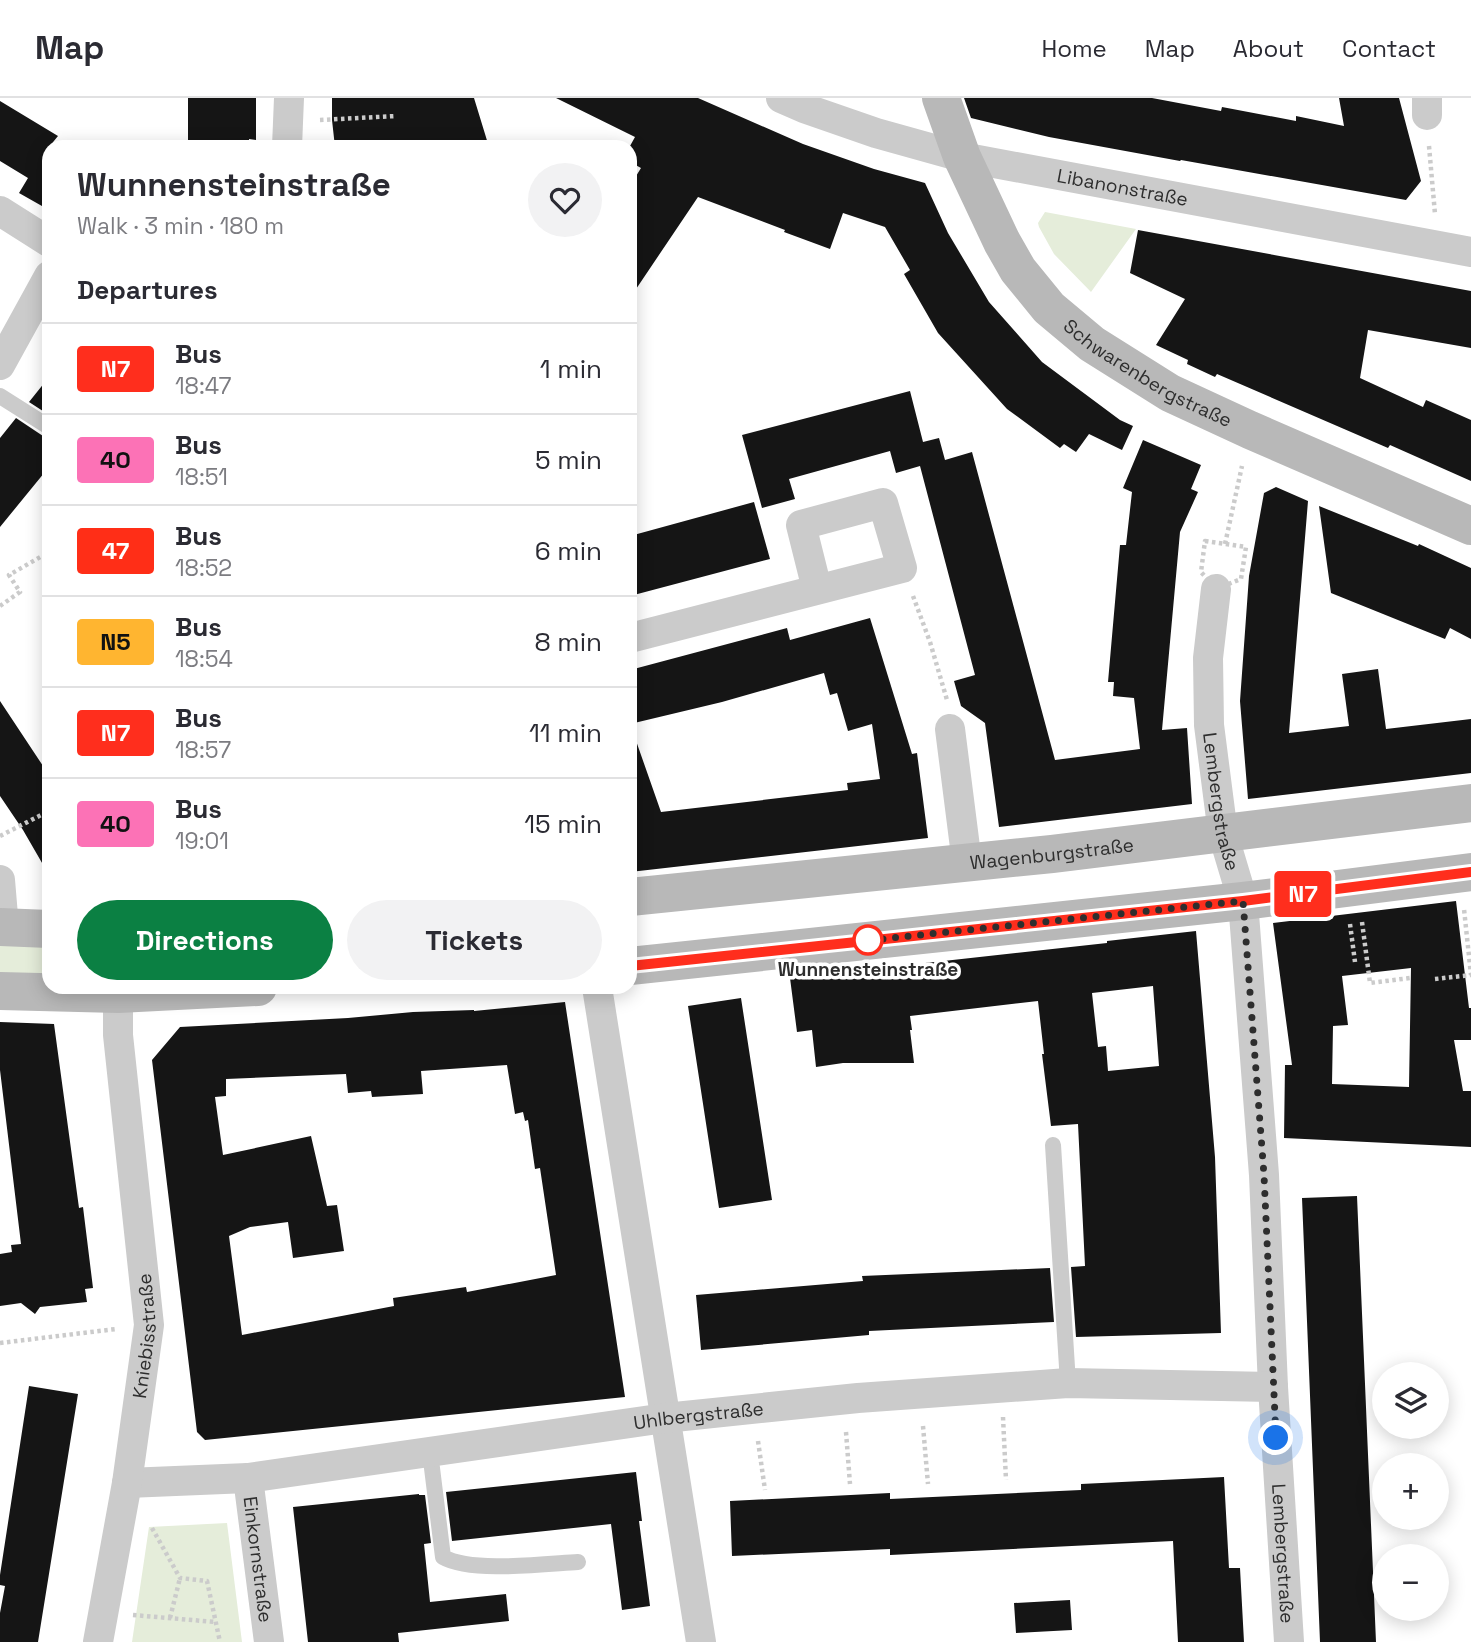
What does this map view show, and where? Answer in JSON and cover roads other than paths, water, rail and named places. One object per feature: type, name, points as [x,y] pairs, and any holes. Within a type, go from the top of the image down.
[{"type":"main road","name":"Schwarenbergstraße","points":[[941,98],[962,157],[1018,270],[1049,308],[1092,344],[1170,393],[1471,526]]},
{"type":"main road","name":"Wagenburgstraße","points":[[637,896],[967,863],[1471,803]]},
{"type":"main road","points":[[637,965],[1243,901],[1465,873]]},
{"type":"main road","points":[[2,928],[42,929]]},
{"type":"main road","points":[[0,991],[42,991]]},
{"type":"street","name":"Libanonstraße","points":[[781,98],[876,133],[962,157],[1471,252]]},
{"type":"street","points":[[0,211],[42,238]]},
{"type":"street","points":[[0,365],[42,289]]},
{"type":"street","name":"Lembergstraße","points":[[1220,580],[1208,658],[1209,712],[1223,834],[1243,901],[1264,1175],[1273,1387],[1289,1642]]},
{"type":"street","points":[[637,636],[817,589]]},
{"type":"street","points":[[948,715],[967,863]]},
{"type":"street","points":[[0,880],[2,928]]},
{"type":"street","name":"Kniebisstraße","points":[[98,1642],[127,1483],[149,1325],[118,1035],[118,994]]},
{"type":"street","points":[[598,994],[701,1642]]},
{"type":"street","name":"Uhlbergstraße","points":[[127,1483],[248,1478],[665,1418],[844,1399],[1068,1383],[1273,1387]]},
{"type":"street","name":"Einkornstraße","points":[[248,1478],[269,1642]]},
{"type":"lane","points":[[0,396],[42,423]]},
{"type":"lane","points":[[1053,1145],[1068,1383]]},
{"type":"lane","points":[[430,1452],[443,1557],[452,1562],[479,1566],[578,1562]]},
{"type":"place","name":"Wunnensteinstraße","points":[[868,940]]}]
